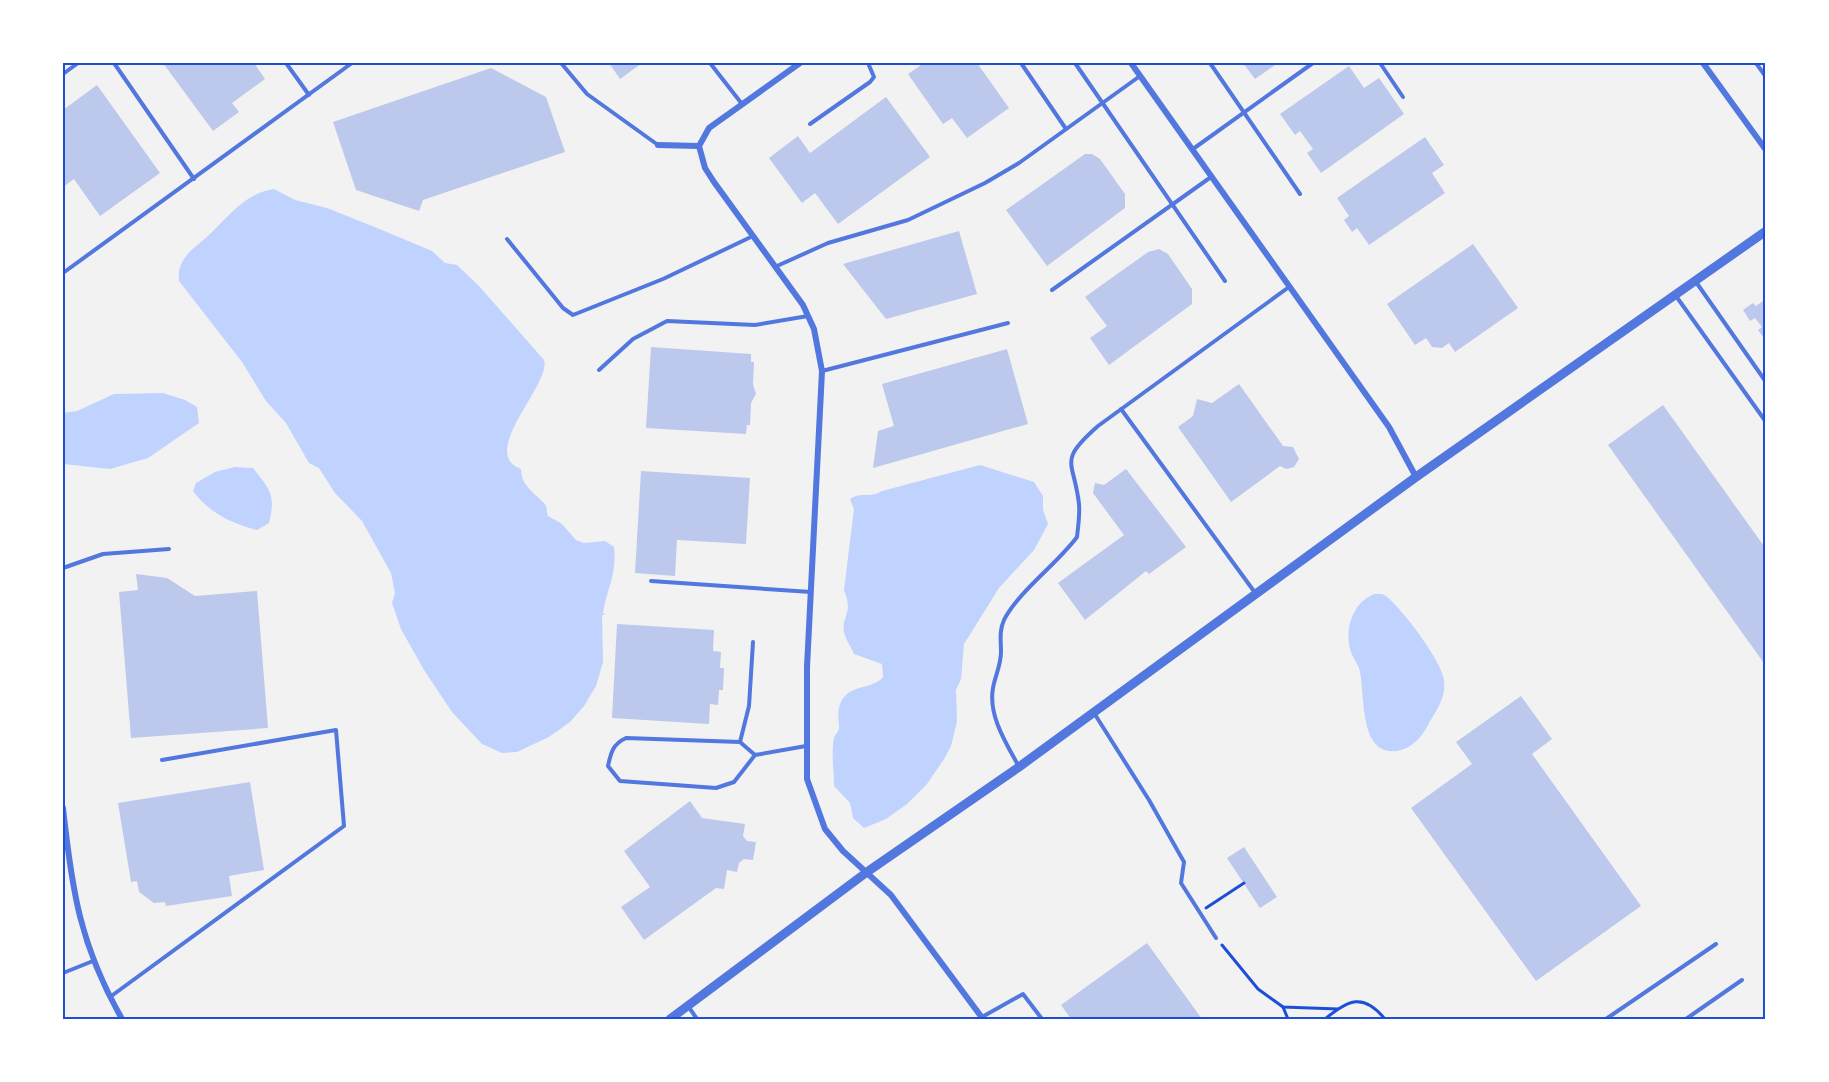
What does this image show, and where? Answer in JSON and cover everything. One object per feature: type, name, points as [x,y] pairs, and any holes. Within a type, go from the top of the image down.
[{"type":"street","points":[[800,63],[709,128],[699,146],[705,168],[777,266],[808,316],[814,329],[822,371],[807,667],[807,779],[825,829],[843,851],[891,895],[982,1018]]},
{"type":"street","points":[[1131,63],[1389,427],[1416,477]]},
{"type":"street","points":[[1703,63],[1766,150]]},
{"type":"street","points":[[658,145],[699,146]]},
{"type":"street","points":[[670,1019],[867,872],[1257,595],[1416,477],[1766,231]]},
{"type":"street","points":[[63,808],[65,851],[71,883],[93,961],[122,1019]]},
{"type":"lane","points":[[63,74],[78,63]]},
{"type":"lane","points":[[114,63],[194,178]]},
{"type":"lane","points":[[286,63],[309,95]]},
{"type":"lane","points":[[63,273],[352,63]]},
{"type":"lane","points":[[561,63],[587,94],[658,145]]},
{"type":"lane","points":[[710,63],[742,105]]},
{"type":"lane","points":[[810,124],[870,82],[874,77],[868,63]]},
{"type":"lane","points":[[1021,63],[1066,129]]},
{"type":"lane","points":[[1075,63],[1225,281]]},
{"type":"lane","points":[[1210,63],[1300,194]]},
{"type":"lane","points":[[1192,150],[1313,63]]},
{"type":"lane","points":[[1380,63],[1402,97]]},
{"type":"lane","points":[[1756,63],[1766,77]]},
{"type":"lane","points":[[777,266],[805,252],[908,220],[985,183],[1140,76]]},
{"type":"lane","points":[[1052,290],[1212,177]]},
{"type":"lane","points":[[507,239],[563,308],[573,315],[663,279],[754,235]]},
{"type":"lane","points":[[1695,281],[1766,382]]},
{"type":"lane","points":[[1019,766],[1000,732],[993,706],[992,689],[998,670],[1000,638],[1004,620],[1077,537],[1079,504],[1070,466],[1074,451],[1098,426],[1120,409],[1290,286]]},
{"type":"lane","points":[[1676,295],[1766,422]]},
{"type":"lane","points":[[600,370],[633,339],[666,321],[755,325],[808,316]]},
{"type":"lane","points":[[822,371],[1008,323]]},
{"type":"lane","points":[[1120,409],[1257,595]]},
{"type":"lane","points":[[63,568],[103,554],[169,549]]},
{"type":"lane","points":[[651,581],[812,592]]},
{"type":"lane","points":[[740,742],[749,706],[753,642]]},
{"type":"lane","points":[[1093,712],[1149,800],[1184,862],[1181,882],[1216,938]]},
{"type":"lane","points":[[110,997],[344,826],[336,730],[162,760]]},
{"type":"lane","points":[[755,755],[740,742],[626,738],[617,742],[611,752],[608,766],[620,781],[716,788],[734,782],[755,755],[806,747]]},
{"type":"lane","points":[[1606,1019],[1716,944]]},
{"type":"lane","points":[[63,973],[93,961]]},
{"type":"lane","points":[[1686,1019],[1742,980]]},
{"type":"lane","points":[[982,1018],[1023,994],[1042,1019]]},
{"type":"lane","points":[[688,1006],[697,1019]]},
{"type":"path","points":[[1199,911],[1244,884]]},
{"type":"path","points":[[1216,938],[1258,989],[1283,1006],[1338,1008]]},
{"type":"path","points":[[1325,1019],[1338,1008],[1353,1000],[1365,1001],[1385,1019]]},
{"type":"path","points":[[1283,1006],[1288,1019]]},
{"type":"water","points":[[274,189],[295,200],[327,208],[382,230],[432,251],[445,263],[457,265],[478,285],[544,360],[544,371],[538,385],[511,434],[507,449],[510,461],[521,469],[523,480],[545,505],[548,516],[562,524],[576,540],[584,543],[605,541],[614,547],[615,557],[603,613],[605,615],[602,615],[603,662],[596,686],[584,706],[570,722],[549,737],[517,752],[502,753],[482,744],[452,712],[424,670],[401,629],[392,603],[395,593],[391,573],[362,521],[335,493],[319,468],[309,463],[286,423],[266,401],[242,362],[179,281],[181,265],[193,248],[247,200],[264,191]]},
{"type":"water","points":[[163,393],[185,400],[197,407],[199,423],[148,458],[110,469],[63,464],[63,413],[77,411],[114,394]]},
{"type":"water","points":[[980,465],[1034,482],[1043,496],[1043,510],[1048,524],[1034,550],[999,588],[964,644],[961,679],[956,690],[957,721],[951,746],[944,759],[927,784],[907,804],[886,819],[864,828],[853,818],[850,803],[834,786],[833,749],[834,738],[839,729],[841,702],[850,692],[875,683],[883,677],[882,664],[854,654],[844,632],[848,605],[844,590],[854,509],[850,499]]},
{"type":"water","points":[[235,467],[253,468],[270,493],[272,505],[269,523],[257,530],[221,516],[193,491],[196,483],[215,472]]},
{"type":"water","points":[[1374,594],[1386,596],[1394,603],[1429,648],[1444,680],[1442,698],[1426,729],[1411,745],[1397,751],[1384,750],[1375,743],[1369,733],[1359,668],[1349,644],[1349,626],[1355,611],[1366,598]]},
{"type":"building","points":[[163,63],[254,63],[265,79],[232,103],[239,112],[213,131]]},
{"type":"building","points":[[609,63],[642,63],[620,79]]},
{"type":"building","points":[[924,63],[977,63],[1009,108],[967,138],[952,118],[943,124],[908,74]]},
{"type":"building","points":[[1243,63],[1278,63],[1255,79]]},
{"type":"building","points":[[1349,66],[1364,88],[1379,78],[1404,114],[1321,173],[1307,153],[1313,149],[1300,131],[1295,135],[1280,114]]},
{"type":"building","points":[[491,68],[546,97],[565,152],[423,200],[419,211],[356,190],[333,122]]},
{"type":"building","points":[[97,85],[160,173],[100,216],[74,179],[63,187],[63,110]]},
{"type":"building","points":[[886,97],[930,157],[838,224],[815,193],[802,203],[769,158],[798,136],[810,153]]},
{"type":"building","points":[[1425,137],[1444,165],[1432,173],[1445,193],[1369,245],[1357,228],[1352,232],[1344,220],[1349,216],[1337,198]]},
{"type":"building","points":[[1085,154],[1092,154],[1100,159],[1125,194],[1125,208],[1047,266],[1006,210]]},
{"type":"building","points":[[959,231],[977,294],[886,319],[843,264]]},
{"type":"building","points":[[1473,244],[1518,308],[1455,352],[1449,343],[1442,348],[1432,347],[1426,338],[1415,345],[1387,304]]},
{"type":"building","points":[[1159,249],[1168,254],[1192,289],[1192,304],[1109,365],[1090,338],[1107,326],[1085,297],[1148,252]]},
{"type":"building","points":[[1766,299],[1766,335],[1763,337],[1758,330],[1762,327],[1755,318],[1750,321],[1743,310],[1753,303],[1756,306]]},
{"type":"building","points":[[651,347],[751,354],[751,362],[754,362],[753,384],[756,394],[751,403],[750,425],[747,425],[746,434],[646,428]]},
{"type":"building","points":[[1007,349],[1028,424],[873,468],[878,431],[894,426],[882,384]]},
{"type":"building","points":[[1239,384],[1283,446],[1293,447],[1299,459],[1294,467],[1286,469],[1280,466],[1231,502],[1178,427],[1193,416],[1197,399],[1212,403]]},
{"type":"building","points":[[1663,405],[1766,549],[1766,666],[1608,445]]},
{"type":"building","points":[[1126,469],[1186,547],[1149,574],[1146,571],[1085,620],[1058,583],[1124,535],[1093,493],[1095,483],[1104,485]]},
{"type":"building","points":[[641,471],[750,478],[746,544],[677,540],[675,576],[635,573]]},
{"type":"building","points":[[136,574],[167,578],[195,596],[257,591],[268,728],[131,738],[119,592],[138,590]]},
{"type":"building","points":[[617,624],[714,630],[713,651],[721,652],[720,668],[724,668],[723,690],[719,690],[718,705],[710,704],[709,724],[612,718]]},
{"type":"building","points":[[1521,696],[1552,739],[1532,754],[1641,906],[1536,981],[1411,808],[1472,764],[1456,742]]},
{"type":"building","points":[[250,782],[264,870],[229,876],[232,896],[166,906],[165,902],[154,903],[139,892],[137,881],[131,882],[118,803]]},
{"type":"building","points":[[690,801],[702,818],[745,824],[743,836],[747,841],[756,842],[753,860],[744,859],[739,863],[737,872],[727,870],[724,889],[716,888],[644,940],[621,907],[650,887],[624,851]]},
{"type":"building","points":[[1244,847],[1277,897],[1260,908],[1227,858]]},
{"type":"building","points":[[1147,943],[1202,1019],[1071,1019],[1061,1005]]}]
